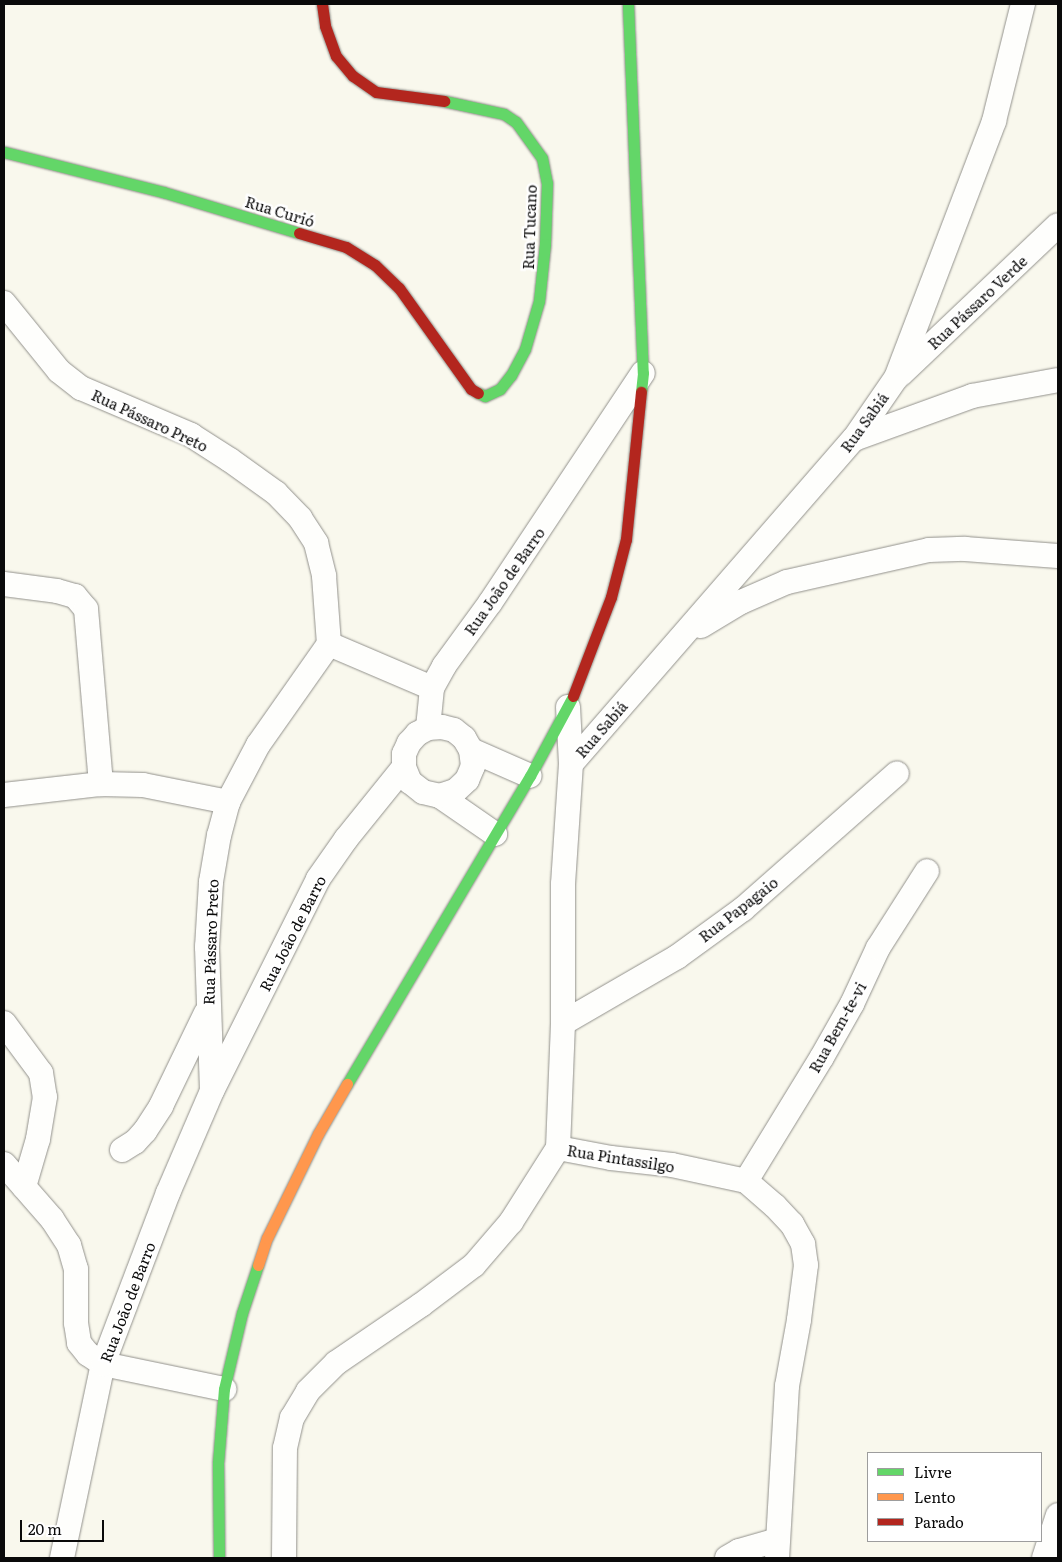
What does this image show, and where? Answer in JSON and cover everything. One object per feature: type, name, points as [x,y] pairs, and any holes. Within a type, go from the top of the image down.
[{"type":"main road","name":"Rua Tucano","points":[[322,4],[325,26],[336,56],[353,76],[376,92],[449,102],[504,114],[516,122],[542,158],[547,183],[545,244],[539,301],[525,349],[511,375],[500,389],[485,396]]},
{"type":"main road","points":[[219,1558],[218,1463],[224,1389],[242,1313],[267,1238],[314,1142],[494,834],[530,776],[568,707],[585,670],[611,597],[626,539],[643,373],[628,4]]},
{"type":"main road","name":"Rua Curió","points":[[4,152],[164,192],[346,247],[375,265],[399,288],[471,389],[485,396]]},
{"type":"street","name":"Rua Sabiá","points":[[571,764],[854,439],[896,378],[994,121],[1023,4]]},
{"type":"street","name":"Rua Pássaro Verde","points":[[896,378],[1058,226]]},
{"type":"street","name":"Rua Pássaro Preto","points":[[4,303],[60,371],[81,388],[191,436],[230,460],[276,493],[300,518],[316,543],[324,576],[329,644],[258,745],[228,802],[219,835],[211,882],[207,947],[212,1091]]},
{"type":"street","name":"Rua João de Barro","points":[[62,1558],[103,1364],[168,1193],[212,1091],[318,879],[346,839],[404,767],[404,754],[409,743],[417,734],[428,728],[432,688],[444,666],[490,603],[643,373]]},
{"type":"street","points":[[854,439],[972,396],[1058,380]]},
{"type":"street","points":[[680,639],[740,602],[787,582],[864,563],[929,550],[965,549],[1058,556]]},
{"type":"street","points":[[4,584],[57,591],[75,596],[86,609],[101,784]]},
{"type":"street","points":[[329,644],[432,688]]},
{"type":"street","points":[[558,1148],[563,1023],[563,884],[571,764],[568,707]]},
{"type":"street","points":[[428,728],[442,727],[454,730],[464,738],[471,750],[472,766],[467,780],[455,791],[440,796]]},
{"type":"street","points":[[471,750],[530,776]]},
{"type":"street","points":[[404,767],[410,782],[423,792],[440,796],[494,834]]},
{"type":"street","name":"Rua Papagaio","points":[[563,1023],[676,957],[743,909],[897,774]]},
{"type":"street","points":[[4,794],[101,784],[143,785],[228,802]]},
{"type":"street","name":"Rua Bem-te-vi","points":[[746,1181],[822,1057],[852,1004],[878,948],[903,905],[927,871]]},
{"type":"street","points":[[122,1150],[145,1131],[161,1106],[208,1010]]},
{"type":"street","points":[[4,1023],[41,1073],[44,1097],[38,1140],[24,1187]]},
{"type":"street","name":"Rua Pintassilgo","points":[[284,1558],[285,1448],[292,1418],[308,1391],[336,1363],[421,1305],[474,1265],[511,1222],[558,1148],[611,1158],[672,1165],[746,1181],[776,1206],[792,1224],[803,1244],[806,1265],[799,1320],[787,1386],[777,1549]]},
{"type":"street","points":[[4,1164],[52,1219],[69,1245],[76,1269],[76,1323],[79,1343],[88,1354],[103,1364],[224,1389]]},
{"type":"street","points":[[1044,1558],[1058,1515]]},
{"type":"street","points":[[727,1558],[739,1551],[777,1549]]},
{"type":"traffic: fast","points":[[628,4],[643,373],[641,392]]},
{"type":"traffic: fast","points":[[444,101],[504,114],[516,122],[542,158],[547,183],[545,244],[539,301],[525,349],[511,375],[500,389],[485,396],[478,393]]},
{"type":"traffic: fast","points":[[4,152],[163,192],[299,233]]},
{"type":"traffic: fast","points":[[347,1084],[530,776],[573,696]]},
{"type":"traffic: fast","points":[[219,1558],[218,1463],[224,1389],[242,1313],[258,1265]]},
{"type":"traffic: slow","points":[[258,1265],[267,1238],[318,1134],[347,1084]]},
{"type":"traffic: jam","points":[[322,4],[325,26],[336,56],[353,76],[376,92],[444,101]]},
{"type":"traffic: jam","points":[[299,233],[346,247],[375,265],[399,288],[471,389],[478,393]]},
{"type":"traffic: jam","points":[[573,696],[611,597],[626,539],[641,392]]}]
